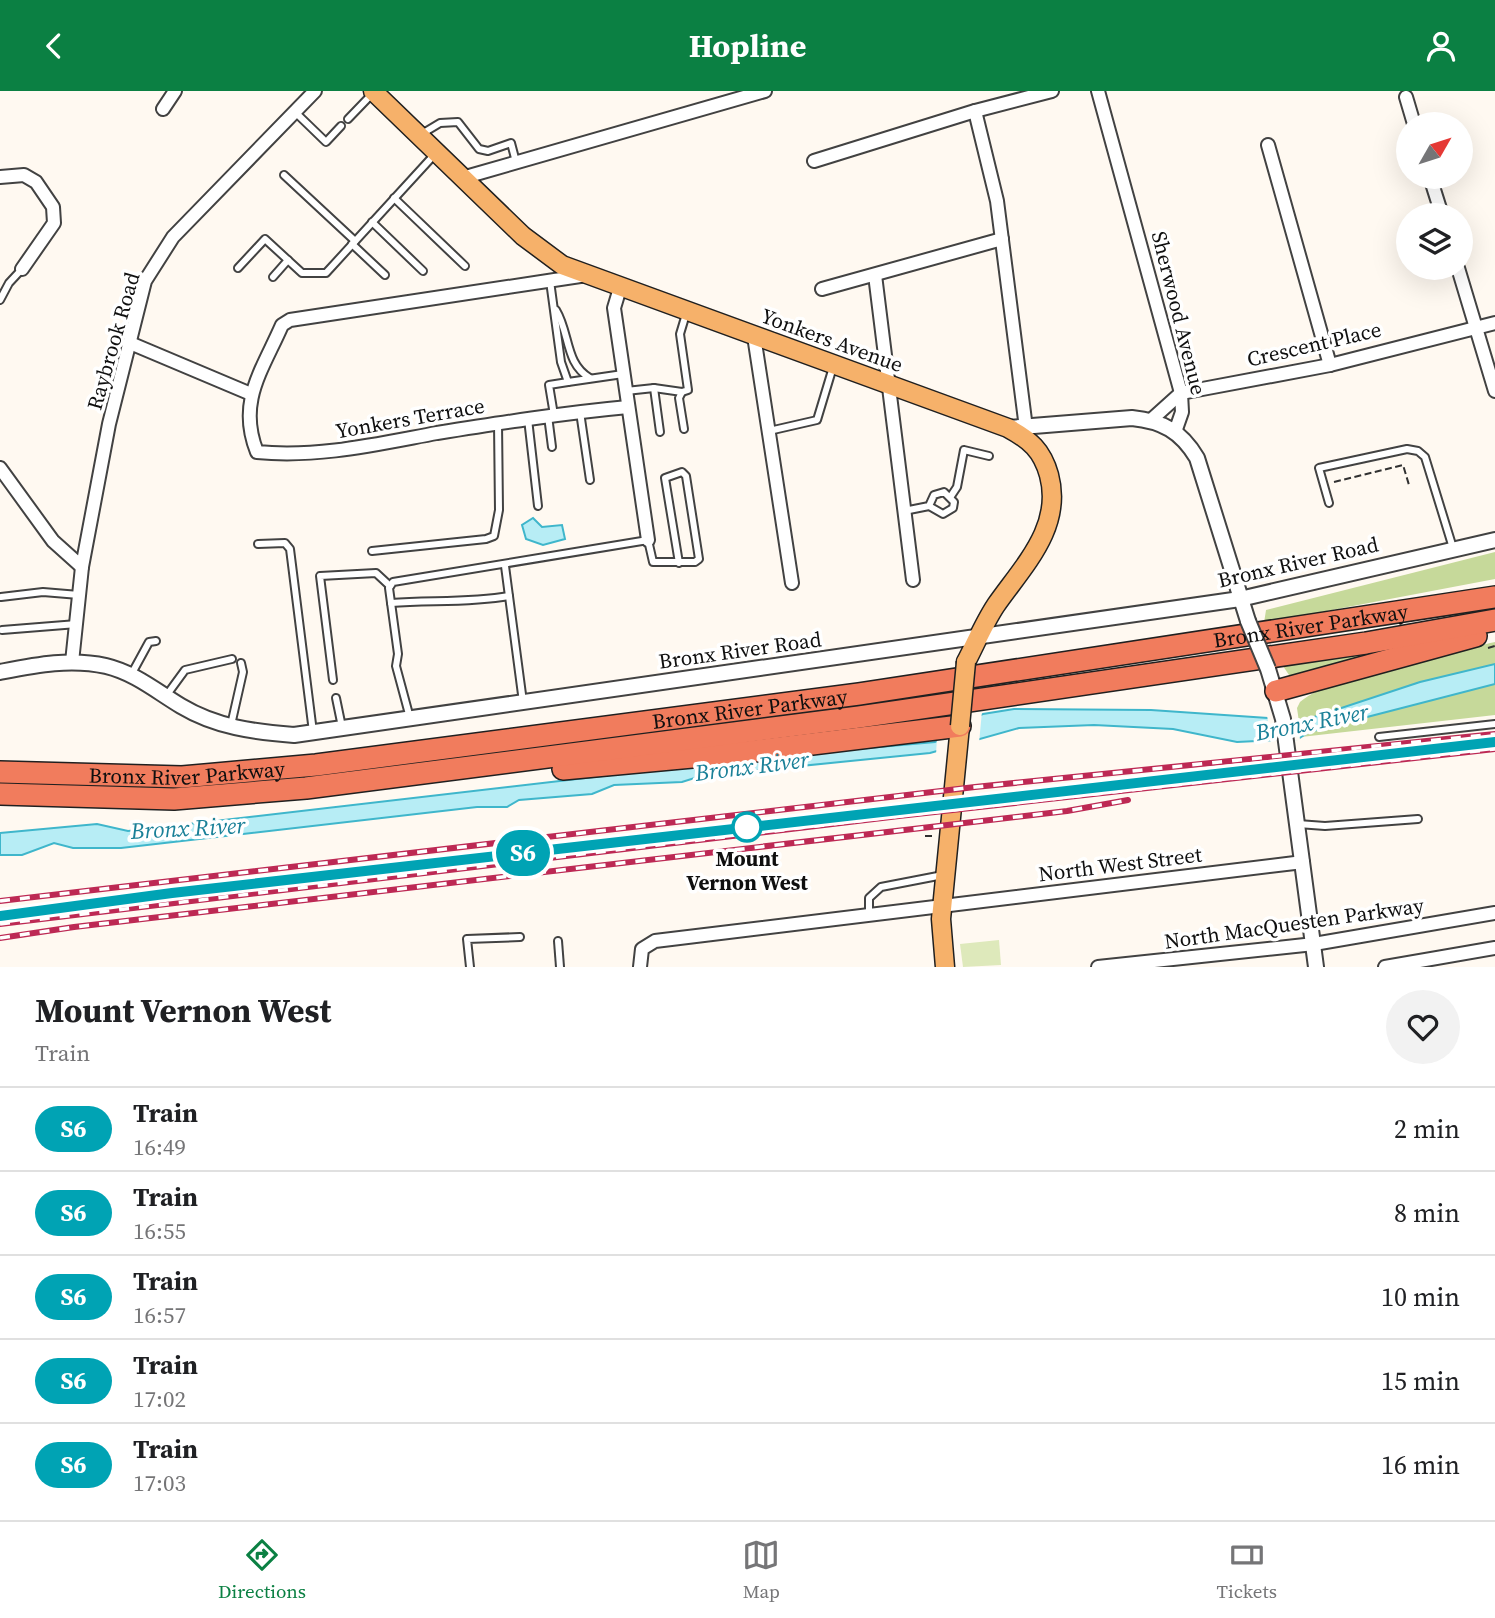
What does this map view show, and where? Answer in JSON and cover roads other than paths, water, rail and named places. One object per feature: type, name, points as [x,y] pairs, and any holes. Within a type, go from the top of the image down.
[{"type":"highway","name":"Bronx River Parkway","points":[[0,772],[182,777],[316,765],[870,692],[1495,597]]},
{"type":"highway","name":"Bronx River Parkway","points":[[0,794],[131,799],[217,797],[890,713],[1366,643],[1495,620]]},
{"type":"highway","points":[[1276,691],[1495,629]]},
{"type":"highway","points":[[431,772],[584,767],[960,726]]},
{"type":"main road","name":"Yonkers Avenue","points":[[373,92],[543,252],[587,275],[620,288],[1017,428],[1044,457],[1054,493],[1045,534],[980,634],[966,662],[942,905],[945,967]]},
{"type":"street","points":[[163,109],[175,91]]},
{"type":"street","name":"Raybrook Road","points":[[72,661],[82,567],[109,423],[145,281],[173,237],[315,91]]},
{"type":"street","points":[[463,178],[765,91]]},
{"type":"street","points":[[814,162],[975,111],[1052,91]]},
{"type":"street","name":"Sherwood Avenue","points":[[1098,91],[1181,393],[1182,412],[1175,432]]},
{"type":"street","points":[[1406,97],[1410,112]]},
{"type":"street","points":[[975,111],[997,201],[1017,428],[1107,417],[1151,420],[1175,432],[1188,443],[1196,458],[1240,599],[1276,691],[1286,742],[1317,967]]},
{"type":"street","points":[[1268,145],[1330,365]]},
{"type":"street","points":[[0,177],[24,175],[36,182],[53,207],[54,223],[22,269]]},
{"type":"street","points":[[822,289],[1002,239]]},
{"type":"street","points":[[130,343],[251,394],[282,325],[290,320],[587,275]]},
{"type":"street","points":[[875,275],[913,580]]},
{"type":"street","points":[[1462,280],[1495,391]]},
{"type":"street","points":[[620,288],[614,308],[648,540]]},
{"type":"street","name":"Crescent Place","points":[[1181,393],[1330,365],[1495,323]]},
{"type":"street","points":[[754,336],[792,583]]},
{"type":"street","points":[[1151,420],[1181,393]]},
{"type":"street","name":"Yonkers Terrace","points":[[251,394],[248,429],[257,452],[290,455],[335,451],[551,415],[628,407]]},
{"type":"street","points":[[0,468],[53,541],[82,567]]},
{"type":"street","name":"Bronx River Road","points":[[0,672],[72,661],[107,666],[131,675],[194,712],[230,727],[294,735],[980,634],[1018,632],[1240,599],[1495,540]]},
{"type":"street","name":"North West Street","points":[[640,967],[642,949],[655,941],[1303,862]]},
{"type":"street","name":"North MacQuesten Parkway","points":[[1098,967],[1314,944],[1495,913]]},
{"type":"street","points":[[1385,967],[1495,948]]},
{"type":"lane","points":[[348,119],[373,92]]},
{"type":"lane","points":[[295,112],[326,142],[341,126]]},
{"type":"lane","points":[[419,136],[440,123],[458,121],[478,149],[488,151],[511,143],[517,163]]},
{"type":"lane","points":[[238,268],[265,239],[302,273],[326,273],[436,152]]},
{"type":"lane","points":[[284,175],[385,275]]},
{"type":"lane","points":[[394,198],[465,265]]},
{"type":"lane","points":[[372,222],[423,271]]},
{"type":"lane","points":[[272,278],[288,260]]},
{"type":"lane","points":[[0,300],[9,283],[22,269]]},
{"type":"lane","points":[[550,281],[561,362],[568,382]]},
{"type":"lane","points":[[553,305],[566,326],[570,354],[577,371],[592,379]]},
{"type":"lane","points":[[626,391],[654,388],[682,392],[688,390],[680,334],[687,312]]},
{"type":"lane","points":[[769,431],[817,420],[834,365]]},
{"type":"lane","points":[[552,447],[549,385],[623,374]]},
{"type":"lane","points":[[654,388],[660,432]]},
{"type":"lane","points":[[682,392],[679,398],[684,429]]},
{"type":"lane","points":[[580,412],[590,480]]},
{"type":"lane","points":[[527,419],[538,506]]},
{"type":"lane","points":[[372,551],[486,540],[494,535],[499,510],[498,423]]},
{"type":"lane","points":[[1329,503],[1319,468],[1407,449],[1418,451],[1425,457],[1453,548]]},
{"type":"lane","points":[[904,510],[929,506],[943,514],[953,507],[951,496],[957,487],[964,450],[989,456]]},
{"type":"lane","points":[[390,586],[393,582],[505,566],[648,540],[653,562],[679,563],[695,562],[699,559],[686,475],[682,472],[665,478],[679,563]]},
{"type":"lane","points":[[929,506],[934,495],[944,492],[951,496]]},
{"type":"lane","points":[[258,544],[285,543],[290,549],[313,732]]},
{"type":"lane","points":[[505,566],[523,702]]},
{"type":"lane","points":[[333,680],[320,576],[376,573],[390,586],[398,653],[396,666],[410,718]]},
{"type":"lane","points":[[1,597],[43,592],[79,595]]},
{"type":"lane","points":[[391,603],[442,599],[476,602],[509,596]]},
{"type":"lane","points":[[2,630],[76,624]]},
{"type":"lane","points":[[131,675],[149,642],[156,641]]},
{"type":"lane","points":[[166,696],[185,670],[232,659]]},
{"type":"lane","points":[[230,727],[243,672],[241,663]]},
{"type":"lane","points":[[336,698],[342,728]]},
{"type":"lane","points":[[1379,737],[1495,724]]},
{"type":"lane","points":[[1298,824],[1325,826],[1418,819]]},
{"type":"lane","points":[[869,914],[869,898],[881,887],[945,875]]},
{"type":"lane","points":[[470,967],[467,939],[520,937]]},
{"type":"lane","points":[[558,941],[560,967]]},
{"type":"water","points":[[533,518],[542,527],[562,525],[565,539],[543,545],[526,539],[522,525]]},
{"type":"water","name":"Bronx River","points":[[1495,664],[1495,684],[1309,732],[1298,739],[1237,742],[1173,729],[1094,725],[1019,728],[930,753],[701,776],[682,782],[614,785],[592,794],[519,800],[507,807],[477,807],[121,848],[73,848],[54,843],[22,855],[0,855],[0,833],[97,824],[128,831],[767,757],[935,742],[983,714],[1014,709],[1151,710],[1268,718],[1293,724],[1420,682]]},
{"type":"railway","points":[[0,901],[975,787],[1495,734]]},
{"type":"railway","points":[[0,924],[899,816],[1495,749]]},
{"type":"railway","points":[[0,938],[74,927],[1067,811],[1128,800]]},
{"type":"train","name":"S6","points":[[0,916],[172,893],[1495,742]]},
{"type":"place","name":"Mount Vernon West","points":[[747,827]]}]
